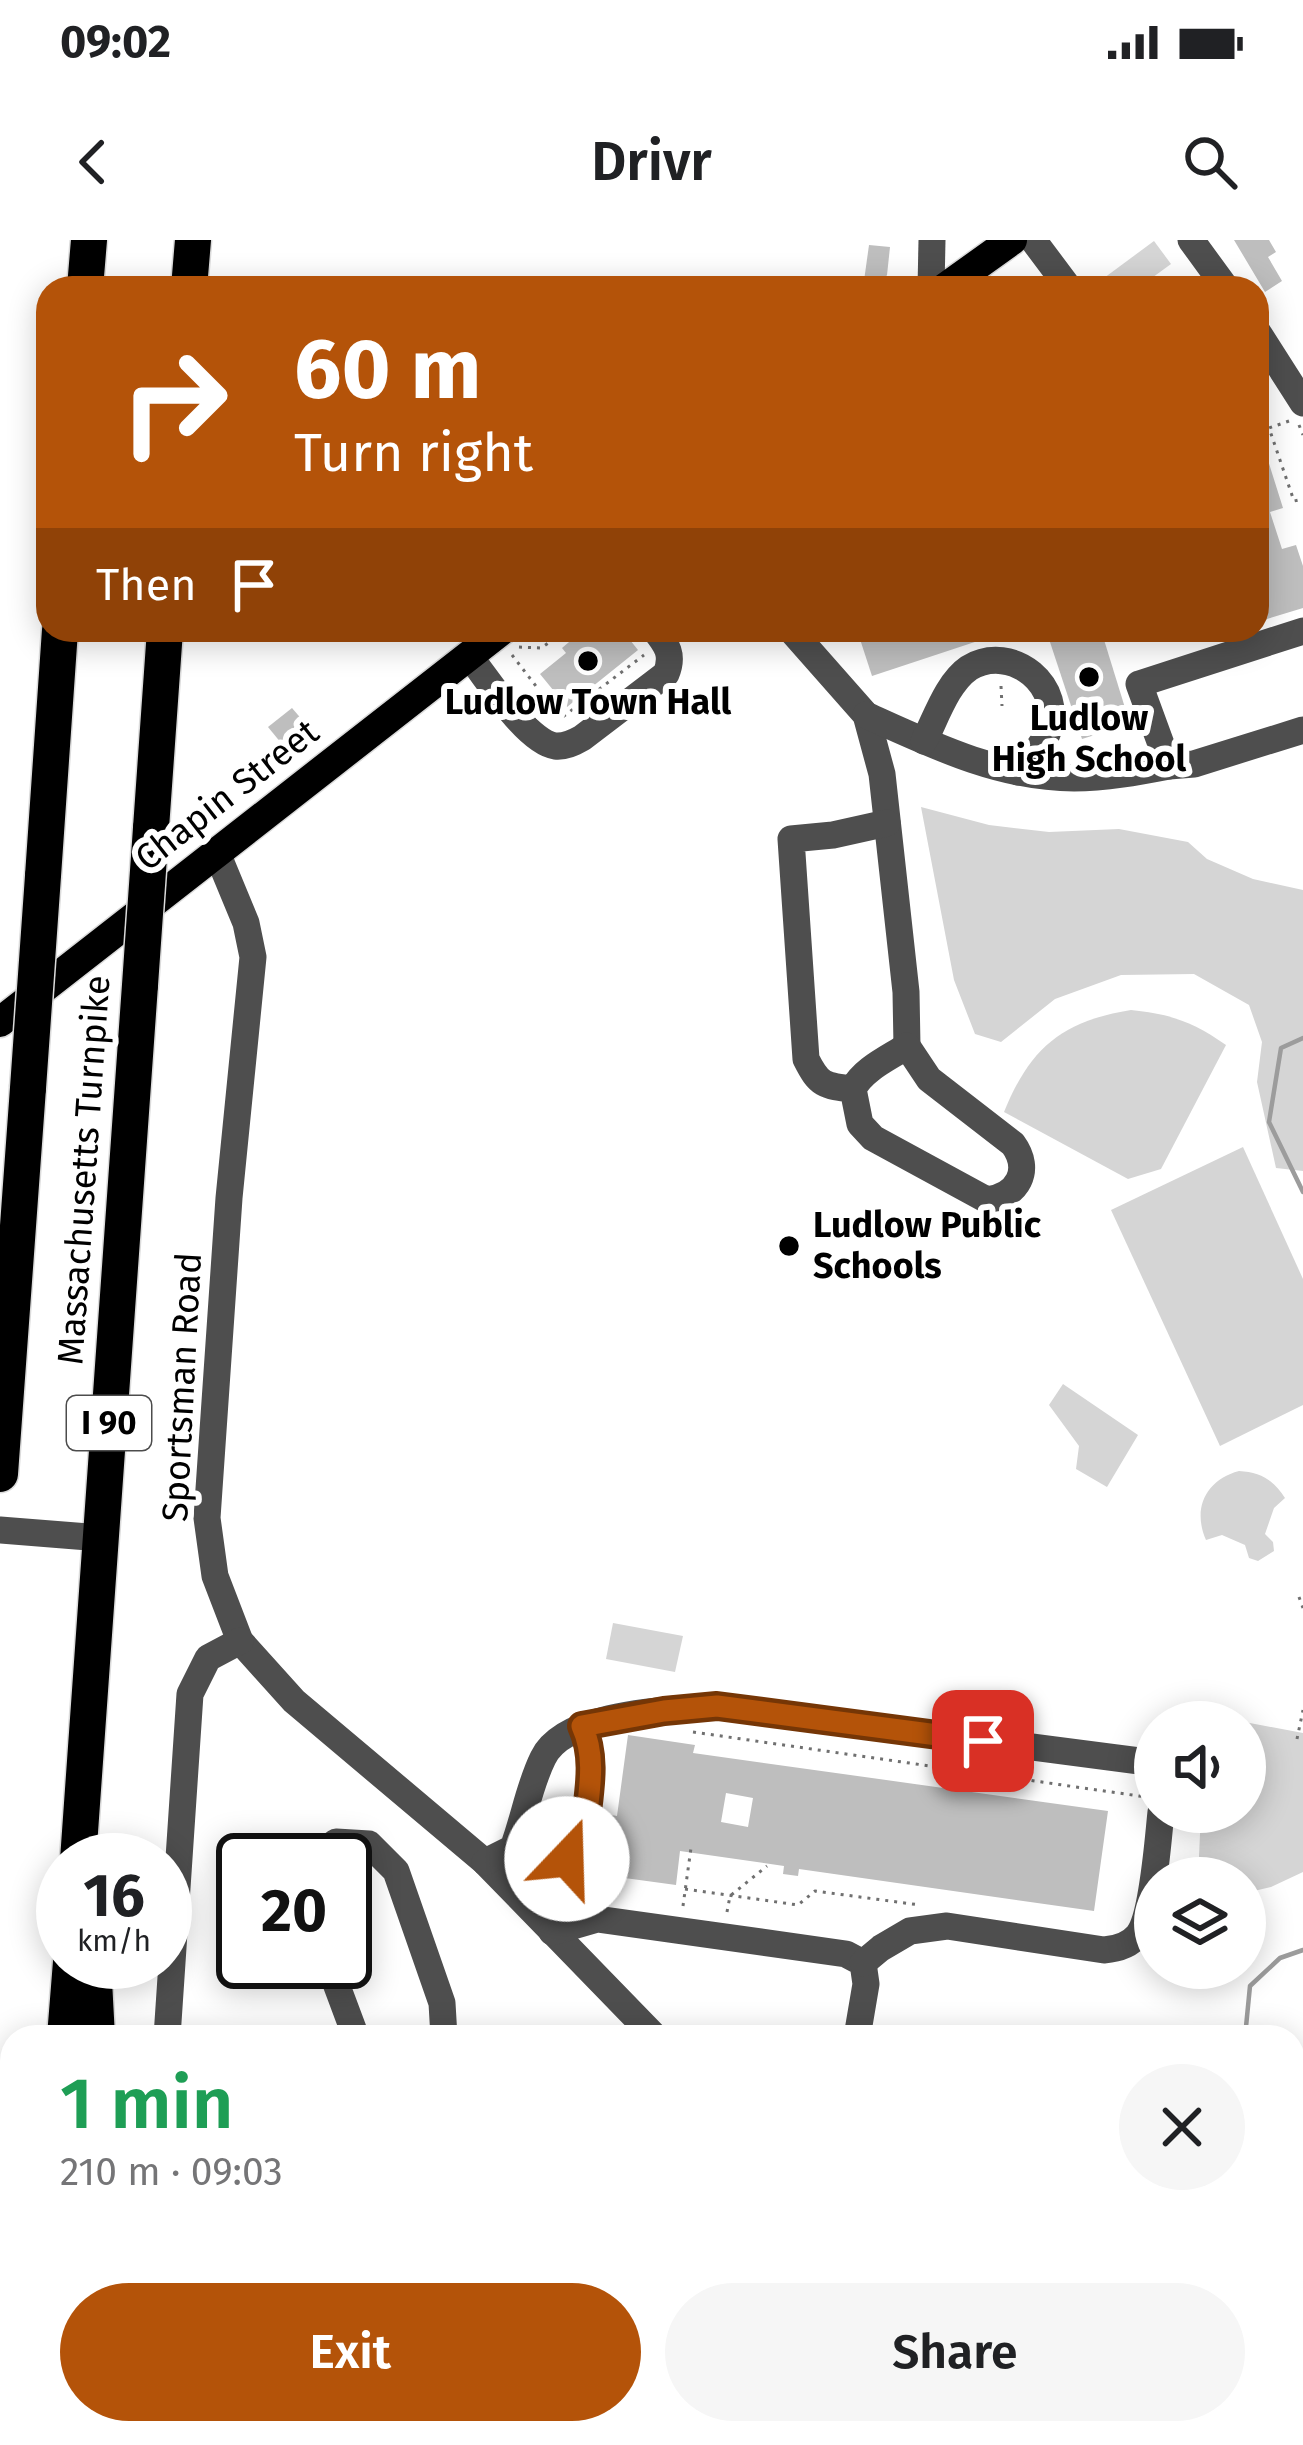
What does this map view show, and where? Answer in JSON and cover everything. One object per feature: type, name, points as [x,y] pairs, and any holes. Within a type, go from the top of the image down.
[{"type":"highway","points":[[74,276],[75,240]]},
{"type":"highway","points":[[87,276],[89,240]]},
{"type":"highway","points":[[190,276],[193,240]]},
{"type":"highway","name":"Massachusetts Turnpike","points":[[0,1474],[59,642]]},
{"type":"highway","name":"Massachusetts Turnpike","points":[[80,1833],[164,642]]},
{"type":"highway","points":[[94,1641],[94,1833]]},
{"type":"highway","points":[[66,2025],[68,1989]]},
{"type":"highway","points":[[94,1989],[96,2025]]},
{"type":"main road","points":[[962,276],[1012,240]]},
{"type":"main road","name":"Chapin Street","points":[[0,1022],[469,656],[507,642]]},
{"type":"street","points":[[931,276],[932,240]]},
{"type":"street","points":[[1033,240],[1060,276]]},
{"type":"street","points":[[1191,240],[1217,276]]},
{"type":"street","points":[[1269,353],[1300,411]]},
{"type":"street","points":[[1169,766],[1139,684],[1303,631]]},
{"type":"street","points":[[469,656],[532,734],[558,747],[582,738],[666,674],[669,650],[658,642]]},
{"type":"street","points":[[801,642],[866,715],[924,741],[1018,772],[1073,778],[1123,775],[1194,764],[1303,730]]},
{"type":"street","points":[[924,741],[956,680],[969,669],[1001,660],[1017,664],[1043,685],[1051,717],[1048,733],[1018,772]]},
{"type":"street","points":[[866,715],[881,774],[908,1046],[929,1079],[1020,1155],[1022,1170],[1007,1195],[987,1199],[873,1138],[860,1124],[853,1089],[857,1081],[908,1046]]},
{"type":"street","points":[[853,1089],[817,1080],[806,1059],[791,839],[887,823]]},
{"type":"street","name":"Sportsman Road","points":[[217,853],[246,923],[253,957],[229,1198],[207,1518],[215,1576],[240,1641],[294,1700],[485,1862],[643,2025]]},
{"type":"street","points":[[0,1530],[101,1538]]},
{"type":"street","points":[[168,2025],[190,1694],[208,1658],[240,1641]]},
{"type":"street","points":[[485,1862],[513,1848],[550,1744],[582,1726],[664,1711],[717,1706],[1134,1760]]},
{"type":"street","points":[[513,1848],[525,1855],[562,1859],[580,1851],[592,1758],[582,1726]]},
{"type":"street","points":[[863,1963],[910,1931],[947,1926],[1104,1950],[1123,1946],[1139,1934],[1147,1916],[1153,1833]]},
{"type":"street","points":[[372,1846],[396,1871],[442,2003],[443,2025]]},
{"type":"street","points":[[552,1932],[597,1919],[846,1954],[863,1963]]},
{"type":"street","points":[[859,2025],[866,1984],[863,1963]]},
{"type":"street","points":[[338,1989],[352,2025]]},
{"type":"path","points":[[1300,411],[1270,428],[1294,501],[1303,499]]},
{"type":"path","points":[[507,642],[541,648],[550,642]]},
{"type":"path","points":[[507,642],[559,716],[647,652],[650,642]]},
{"type":"path","points":[[1299,1597],[1303,1608]]},
{"type":"path","points":[[1297,1739],[1303,1710]]},
{"type":"path","points":[[679,1730],[1134,1793]]},
{"type":"path","points":[[682,1914],[691,1848]]},
{"type":"path","points":[[726,1920],[730,1896],[767,1867]]},
{"type":"path","points":[[685,1889],[798,1905],[815,1891],[925,1906]]},
{"type":"shaded area","points":[[1154,241],[1171,264],[1154,276],[1107,276]]},
{"type":"shaded area","points":[[921,807],[989,825],[1049,832],[1119,829],[1188,842],[1207,859],[1253,879],[1303,890],[1303,1171],[1276,1168],[1257,1082],[1262,1042],[1249,1005],[1194,974],[1121,975],[1055,999],[1001,1042],[975,1034],[954,980]]},
{"type":"shaded area","points":[[1131,1010],[1181,1020],[1226,1045],[1161,1169],[1128,1179],[1004,1112],[1025,1071],[1051,1041],[1086,1022]]},
{"type":"shaded area","points":[[1243,1147],[1303,1279],[1303,1405],[1220,1446],[1111,1210]]},
{"type":"shaded area","points":[[1063,1384],[1138,1435],[1107,1487],[1076,1469],[1079,1446],[1049,1405]]},
{"type":"shaded area","points":[[1239,1471],[1266,1478],[1285,1498],[1274,1508],[1265,1534],[1274,1551],[1258,1561],[1249,1558],[1245,1545],[1222,1535],[1206,1540],[1202,1528],[1202,1506],[1210,1488]]},
{"type":"shaded area","points":[[613,1623],[683,1636],[675,1672],[606,1659]]},
{"type":"shaded area","points":[[1266,1726],[1303,1733],[1303,1872],[1266,1888],[1266,1857],[1199,1857],[1200,1833],[1266,1833]]},
{"type":"building","points":[[1234,240],[1269,240],[1276,252],[1268,257],[1282,281],[1269,289],[1269,276],[1255,276]]},
{"type":"building","points":[[869,245],[890,247],[886,276],[865,276]]},
{"type":"building","points":[[1269,464],[1283,508],[1270,512],[1282,549],[1296,545],[1303,566],[1303,608],[1269,618]]},
{"type":"building","points":[[569,642],[632,642],[638,650],[567,707],[540,674],[566,653],[562,648]]},
{"type":"building","points":[[861,642],[975,642],[872,676]]},
{"type":"building","name":"Ludlow High School","points":[[1050,642],[1105,642],[1130,724],[1082,739]]},
{"type":"building","points":[[292,708],[310,729],[286,749],[268,727]]},
{"type":"building","points":[[628,1735],[695,1745],[693,1753],[1108,1811],[1094,1911],[799,1869],[798,1876],[783,1874],[784,1866],[680,1851],[676,1885],[610,1876],[616,1829],[605,1827],[606,1814],[617,1816]],"holes":[[[726,1793],[753,1798],[748,1827],[721,1822]]]},
{"type":"waterway","points":[[1303,1038],[1281,1048],[1269,1122],[1303,1192]]},
{"type":"waterway","points":[[1246,2025],[1250,1986],[1280,1958],[1303,1950]]},
{"type":"place","name":"Ludlow Town Hall","points":[[588,661]]},
{"type":"place","name":"Ludlow High School","points":[[1089,677]]},
{"type":"place","name":"Ludlow Public Schools","points":[[789,1246]]},
{"type":"route","points":[[567,1859],[580,1851],[584,1841],[592,1758],[582,1726],[594,1722],[717,1706],[983,1741]]}]
